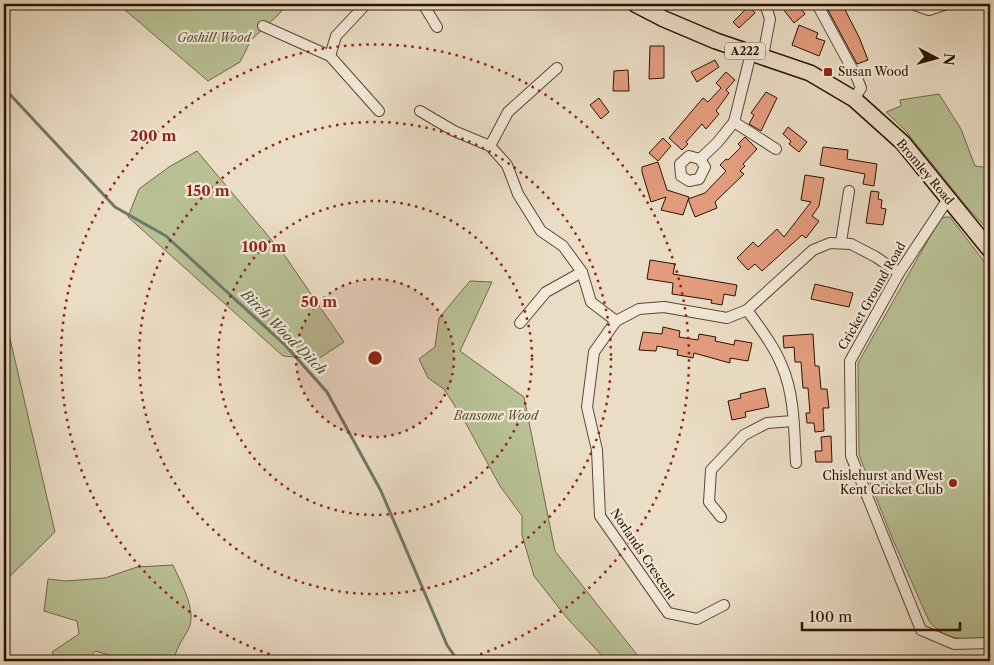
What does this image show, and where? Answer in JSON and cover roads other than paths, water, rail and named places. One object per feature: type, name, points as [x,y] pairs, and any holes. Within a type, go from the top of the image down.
[{"type":"main road","name":"A222","points":[[635,4],[698,34],[810,74],[854,99]]},
{"type":"main road","name":"Bromley Road","points":[[854,99],[903,143],[990,250]]},
{"type":"street","points":[[330,56],[336,36],[366,4]]},
{"type":"street","points":[[423,4],[437,26]]},
{"type":"street","points":[[700,159],[717,143],[734,122],[770,19],[765,4]]},
{"type":"street","points":[[912,4],[930,10],[947,4]]},
{"type":"street","points":[[821,5],[861,88],[854,99]]},
{"type":"street","points":[[262,26],[330,56],[379,111]]},
{"type":"street","points":[[490,146],[508,112],[557,68]]},
{"type":"street","points":[[420,111],[454,131],[490,146],[507,165],[518,194],[541,231],[563,246],[582,272],[591,302],[616,321]]},
{"type":"street","points":[[734,122],[776,149]]},
{"type":"street","points":[[849,191],[841,242],[850,244],[876,257],[899,273]]},
{"type":"street","name":"Cricket Ground Road","points":[[948,199],[899,273],[850,361],[851,456],[921,630],[954,644],[990,643]]},
{"type":"street","name":"Norlands Crescent","points":[[724,605],[697,619],[668,613],[600,516],[597,450],[587,407],[594,352],[616,321],[639,309],[664,307],[727,318],[747,310],[813,250],[830,243],[841,242]]},
{"type":"street","points":[[520,323],[546,292],[582,272]]},
{"type":"street","points":[[747,310],[783,367],[791,401],[796,463]]},
{"type":"street","points":[[721,517],[709,502],[711,470],[744,435],[767,423],[793,421]]},
{"type":"waterway","name":"Birch Wood Ditch","points":[[4,88],[115,207],[166,236],[285,345],[327,392],[381,491],[447,645],[458,661]]},
{"type":"place","name":"Susan Wood","points":[[828,72]]},
{"type":"place","name":"Chislehurst and West Kent Cricket Club","points":[[953,483]]},
{"type":"park label","name":"Goshill Wood","points":[[214,38]]},
{"type":"park label","name":"Bansome Wood","points":[[496,416]]}]
